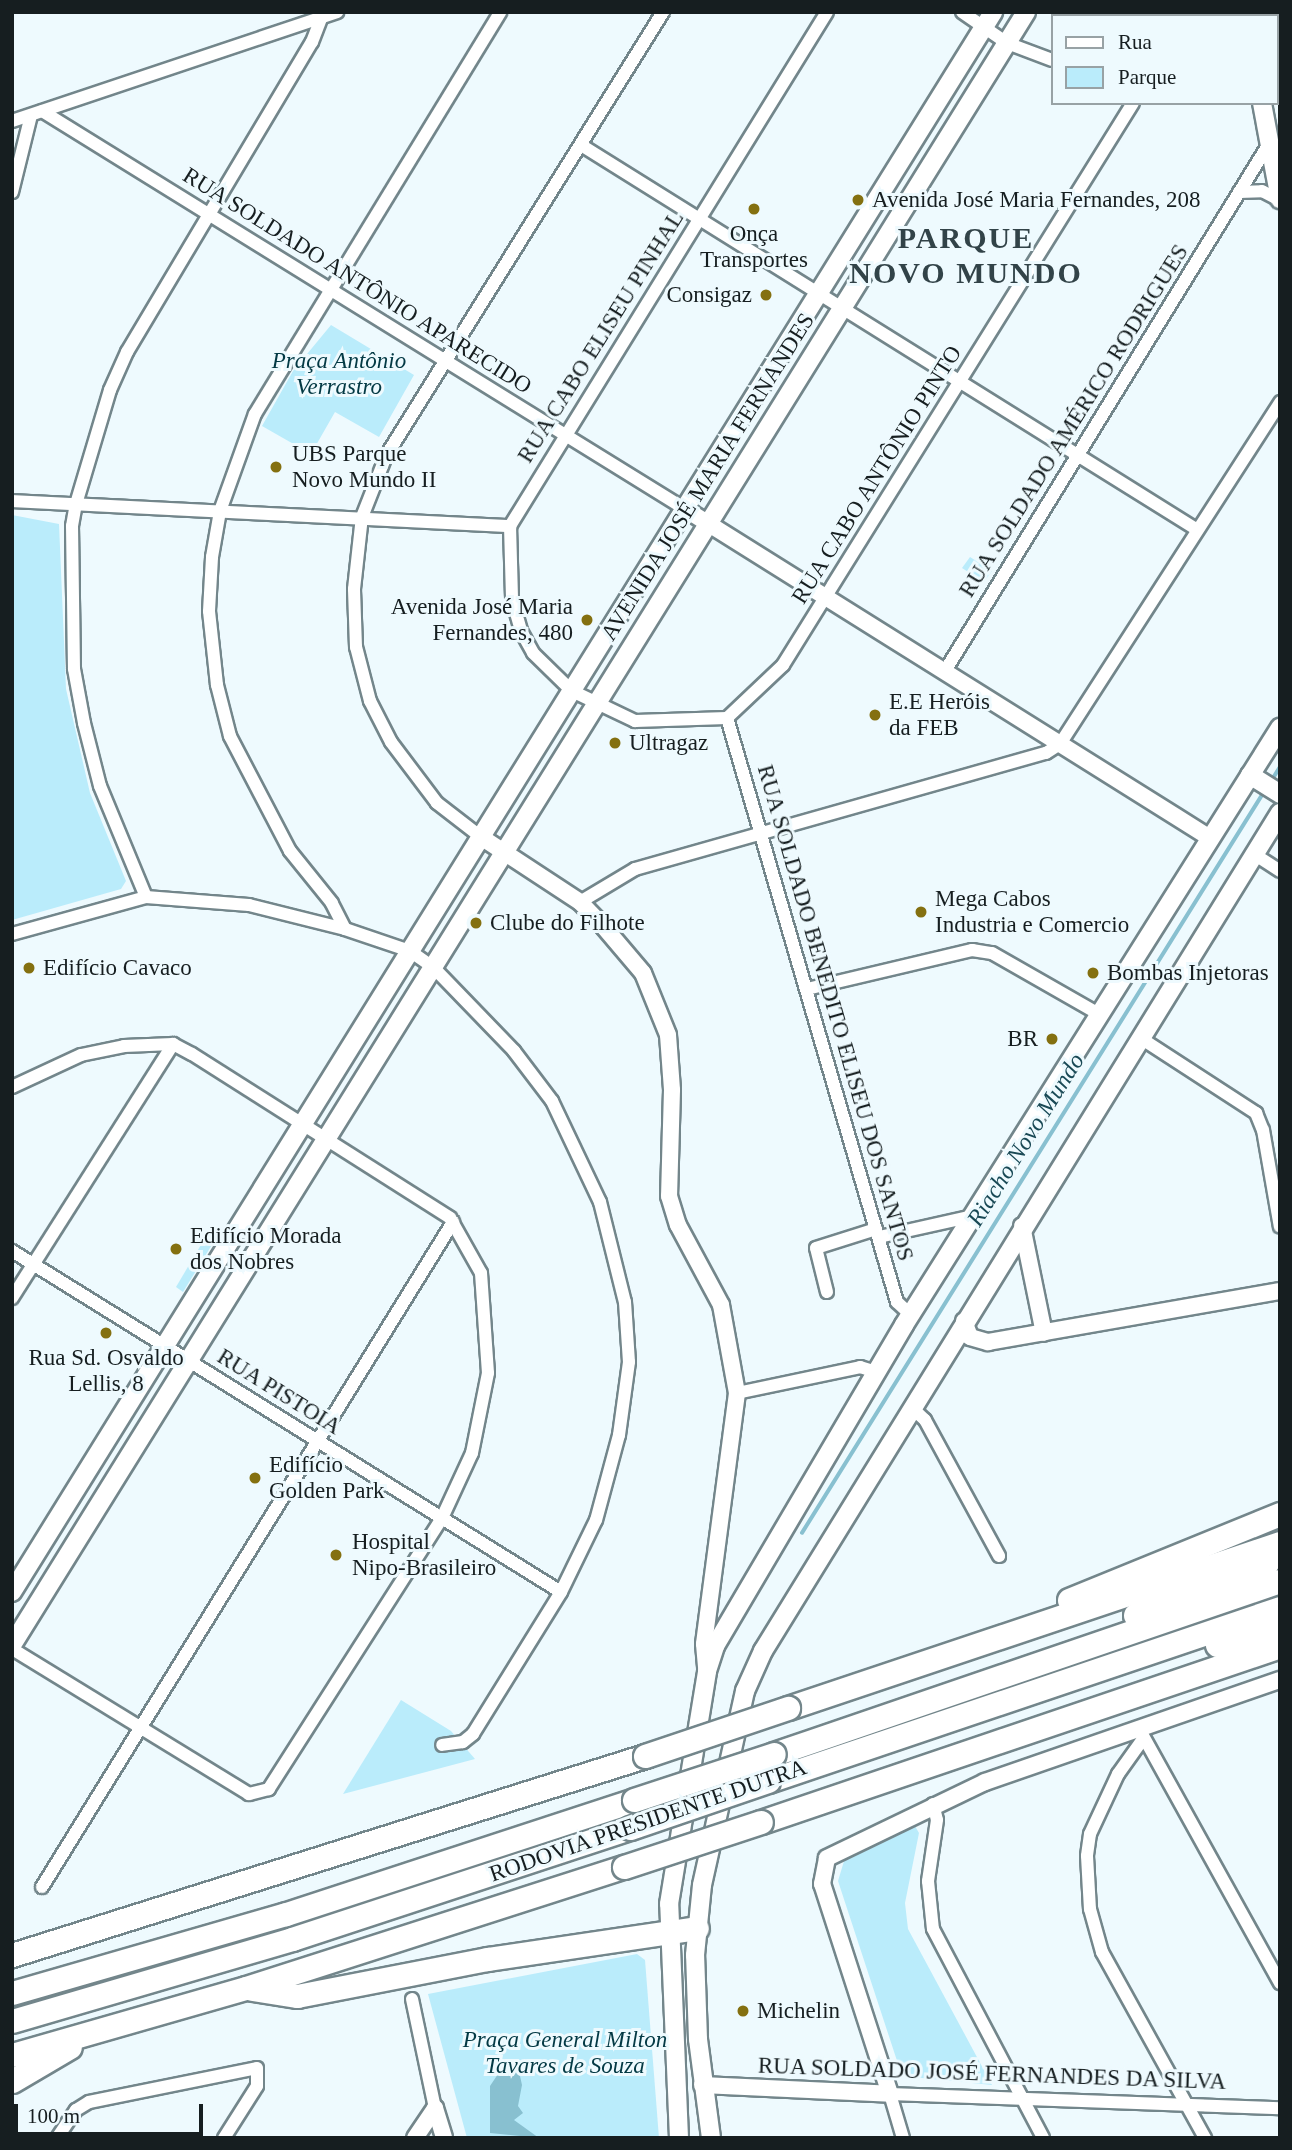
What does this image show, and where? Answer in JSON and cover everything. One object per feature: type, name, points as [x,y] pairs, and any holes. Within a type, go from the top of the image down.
[{"type":"highway","points":[[1043,1622],[1069,1601],[1114,1578],[1280,1514]]},
{"type":"highway","points":[[12,1955],[645,1756],[1280,1544]]},
{"type":"highway","points":[[1066,1653],[1087,1634],[1266,1564],[1280,1544]]},
{"type":"highway","name":"RODOVIA PRESIDENTE DUTRA","points":[[12,1993],[286,1914],[774,1754],[1280,1581]]},
{"type":"highway","name":"RODOVIA PRESIDENTE DUTRA","points":[[12,2021],[292,1939],[630,1828],[1280,1608]]},
{"type":"highway","points":[[1078,1675],[1108,1677],[1280,1626]]},
{"type":"highway","name":"RODOVIA PRESIDENTE DUTRA","points":[[12,2055],[87,2036],[246,1988],[624,1867],[1280,1646]]},
{"type":"highway","points":[[246,1988],[297,1996],[697,1928]]},
{"type":"highway","points":[[12,2081],[87,2036]]},
{"type":"main road","name":"AVENIDA JOSÉ MARIA FERNANDES","points":[[12,1592],[993,12]]},
{"type":"main road","name":"AVENIDA JOSÉ MARIA FERNANDES","points":[[12,1647],[1026,12]]},
{"type":"main road","points":[[1262,105],[1280,199]]},
{"type":"main road","points":[[679,2138],[667,1931],[671,1886],[707,1671],[715,1646],[911,1315],[1210,838],[1253,778],[1280,728]]},
{"type":"main road","points":[[1253,778],[1280,794]]},
{"type":"main road","points":[[711,2138],[702,2085],[697,1928],[702,1885],[745,1691],[762,1651],[1022,1226],[1280,813]]},
{"type":"main road","points":[[671,2026],[688,2041],[691,2074],[702,2085]]},
{"type":"street","points":[[12,121],[320,15],[337,12]]},
{"type":"street","points":[[345,929],[332,903],[290,851],[230,736],[217,685],[209,611],[220,511],[255,414],[328,288],[500,12]]},
{"type":"street","points":[[663,12],[386,456],[362,517],[354,589],[358,657],[370,701],[391,742],[437,803],[481,837],[580,902],[643,973],[668,1035],[672,1090],[669,1196],[678,1225],[721,1305],[737,1393],[704,1644],[707,1671]]},
{"type":"street","name":"RUA CABO ELISEU PINHAL","points":[[510,526],[827,12]]},
{"type":"street","points":[[962,12],[1007,43],[1050,59]]},
{"type":"street","points":[[146,897],[100,786],[74,669],[72,526],[76,504],[110,390],[156,299],[210,215],[312,42],[320,15]]},
{"type":"street","name":"RUA CABO ANTÔNIO PINTO","points":[[727,718],[783,665],[1132,105]]},
{"type":"street","points":[[12,192],[36,113]]},
{"type":"street","name":"RUA SOLDADO ANTÔNIO APARECIDO","points":[[36,113],[210,215],[685,509]]},
{"type":"street","name":"RUA SOLDADO AMÉRICO RODRIGUES","points":[[945,671],[1270,142]]},
{"type":"street","points":[[580,145],[1196,529]]},
{"type":"street","points":[[1239,192],[1262,191],[1280,199]]},
{"type":"street","points":[[580,902],[635,869],[1046,753],[1060,744],[1280,402]]},
{"type":"street","points":[[12,501],[510,526],[512,599],[521,631],[552,677],[596,705],[635,721],[727,718]]},
{"type":"street","points":[[685,509],[1210,838]]},
{"type":"street","name":"RUA SOLDADO BENEDITO ELISEU DOS SANTOS","points":[[727,718],[897,1302],[911,1315]]},
{"type":"street","points":[[1254,854],[1280,870]]},
{"type":"street","points":[[12,934],[146,897],[249,905],[345,929],[410,951],[433,967],[514,1051],[552,1101],[600,1202],[625,1302],[629,1362],[611,1475],[583,1550],[561,1592],[473,1734],[463,1742],[442,1745]]},
{"type":"street","points":[[807,989],[972,950],[992,953],[1099,1014]]},
{"type":"street","points":[[1139,1037],[1255,1113],[1263,1130],[1280,1227]]},
{"type":"street","points":[[12,1298],[173,1044]]},
{"type":"street","points":[[12,1087],[81,1055],[173,1044],[327,1138],[453,1222],[481,1273],[488,1373],[472,1453],[442,1518],[275,1783],[249,1794],[12,1647]]},
{"type":"street","points":[[827,1292],[816,1248],[877,1233],[973,1216]]},
{"type":"street","points":[[42,1887],[143,1729],[453,1222]]},
{"type":"street","points":[[1022,1226],[1044,1333]]},
{"type":"street","points":[[12,1251],[189,1361]]},
{"type":"street","points":[[964,1321],[970,1337],[978,1342],[1044,1333],[1280,1291]]},
{"type":"street","name":"RUA PISTOIA","points":[[189,1361],[561,1592]]},
{"type":"street","points":[[737,1393],[860,1367],[876,1373]]},
{"type":"street","points":[[911,1407],[925,1420],[999,1556]]},
{"type":"street","points":[[904,2138],[822,1884],[827,1858],[933,1804],[1278,1686]]},
{"type":"street","points":[[1142,1733],[1280,1983]]},
{"type":"street","points":[[1142,1733],[1118,1774],[1090,1833],[1087,1883],[1102,1952],[1205,2138]]},
{"type":"street","points":[[933,1804],[937,1820],[928,1881],[933,1929],[1042,2138]]},
{"type":"street","points":[[412,1999],[444,2138]]},
{"type":"street","points":[[57,2138],[75,2110],[89,2102],[250,2067],[257,2068],[261,2076],[224,2138]]},
{"type":"street","name":"RUA SOLDADO JOSÉ FERNANDES DA SILVA","points":[[702,2085],[1280,2108]]},
{"type":"street","points":[[415,2138],[435,2108]]},
{"type":"green space","name":"Praça Antônio Verrastro","points":[[331,325],[414,375],[379,437],[335,412],[311,454],[262,426],[293,371]]},
{"type":"green space","points":[[12,515],[59,524],[66,689],[90,793],[126,881],[121,889],[12,920]]},
{"type":"green space","points":[[970,557],[992,571],[984,582],[962,568]]},
{"type":"green space","points":[[205,1238],[213,1243],[183,1292],[176,1287]]},
{"type":"green space","points":[[401,1700],[451,1731],[475,1759],[343,1794]]},
{"type":"green space","points":[[915,1826],[919,1833],[905,1903],[908,1929],[992,2085],[902,2076],[838,1881],[844,1861]]},
{"type":"green space","name":"Praça General Milton Tavares de Souza","points":[[637,1954],[645,1960],[659,2138],[467,2138],[428,1994]]},
{"type":"shaded area","points":[[506,2062],[520,2076],[522,2085],[518,2106],[523,2113],[514,2120],[539,2138],[490,2133],[490,2086]]},
{"type":"waterway","name":"Riacho Novo Mundo","points":[[1270,783],[1280,767]]},
{"type":"waterway","name":"Riacho Novo Mundo","points":[[802,1533],[1264,792]]},
{"type":"place","name":"Avenida José Maria Fernandes, 208","points":[[858,200]]},
{"type":"place","name":"Onça Transportes","points":[[754,209]]},
{"type":"place","name":"Consigaz","points":[[766,295]]},
{"type":"place","name":"UBS Parque Novo Mundo II","points":[[276,467]]},
{"type":"place","name":"Avenida José Maria Fernandes, 480","points":[[587,620]]},
{"type":"place","name":"E.E Heróis da FEB","points":[[875,715]]},
{"type":"place","name":"Ultragaz","points":[[615,743]]},
{"type":"place","name":"Mega Cabos Industria e Comercio","points":[[921,912]]},
{"type":"place","name":"Clube do Filhote","points":[[476,923]]},
{"type":"place","name":"Edifício Cavaco","points":[[29,968]]},
{"type":"place","name":"Bombas Injetoras","points":[[1093,973]]},
{"type":"place","name":"BR","points":[[1052,1039]]},
{"type":"place","name":"Edifício Morada dos Nobres","points":[[176,1249]]},
{"type":"place","name":"Rua Sd. Osvaldo Lellis, 8","points":[[106,1333]]},
{"type":"place","name":"Edifício Golden Park","points":[[255,1478]]},
{"type":"place","name":"Hospital Nipo-Brasileiro","points":[[336,1555]]},
{"type":"place","name":"Michelin","points":[[743,2011]]},
{"type":"district","name":"PARQUE NOVO MUNDO","points":[[966,255]]}]
